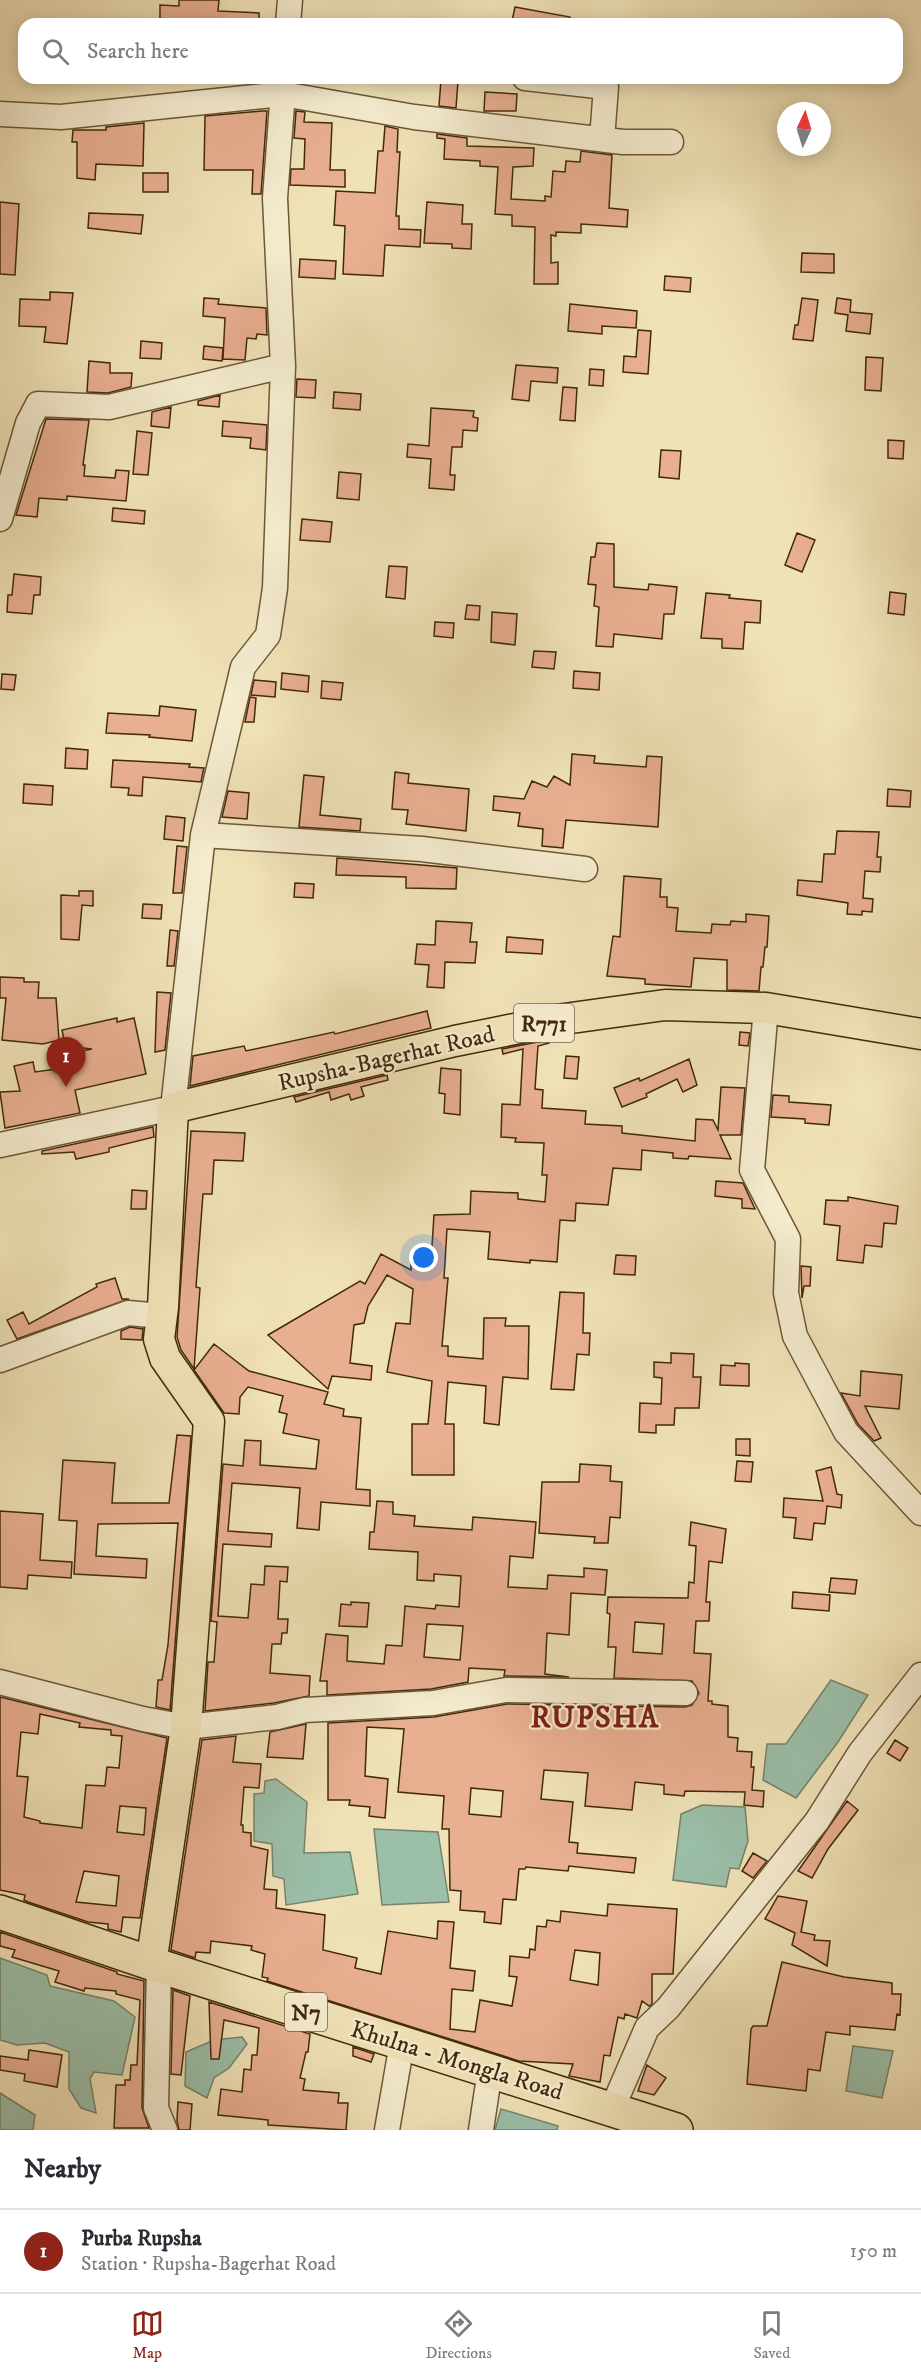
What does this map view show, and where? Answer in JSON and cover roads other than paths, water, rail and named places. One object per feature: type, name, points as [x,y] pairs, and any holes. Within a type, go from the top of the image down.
[{"type":"highway","name":"Khulna - Mongla Road","points":[[0,1912],[155,1965],[675,2130]]},
{"type":"main road","name":"Rupsha-Bagerhat Road","points":[[173,1108],[305,1075],[564,1019],[665,1005],[765,1008],[921,1034]]},
{"type":"main road","points":[[155,1965],[186,1727],[209,1421],[165,1358],[159,1340],[173,1108]]},
{"type":"street","points":[[288,18],[290,0]]},
{"type":"street","points":[[579,84],[606,87],[602,139]]},
{"type":"street","points":[[0,1145],[173,1108],[203,836],[243,667],[268,635],[275,588],[283,366],[275,198],[283,86]]},
{"type":"street","points":[[0,114],[61,117],[283,86],[414,117],[602,139],[671,142]]},
{"type":"street","points":[[0,519],[28,423],[38,404],[109,407],[283,366]]},
{"type":"street","points":[[203,836],[422,849],[585,869]]},
{"type":"street","points":[[765,1008],[752,1170],[788,1239],[786,1293],[795,1336],[846,1432],[921,1513]]},
{"type":"street","points":[[0,1360],[128,1313],[162,1316]]},
{"type":"street","points":[[612,2109],[647,2028],[668,2008],[817,1821],[860,1753],[921,1675]]},
{"type":"street","points":[[0,1682],[143,1719],[186,1727],[277,1718],[305,1710],[433,1703],[506,1690],[685,1693]]},
{"type":"street","points":[[155,1965],[156,2108],[165,2130]]},
{"type":"street","points":[[387,2130],[402,2043]]},
{"type":"street","points":[[481,2130],[490,2070]]},
{"type":"place","name":"Purba Rupsha","points":[[66,1087]]},
{"type":"district","name":"RUPSHA","points":[[595,1717]]}]
